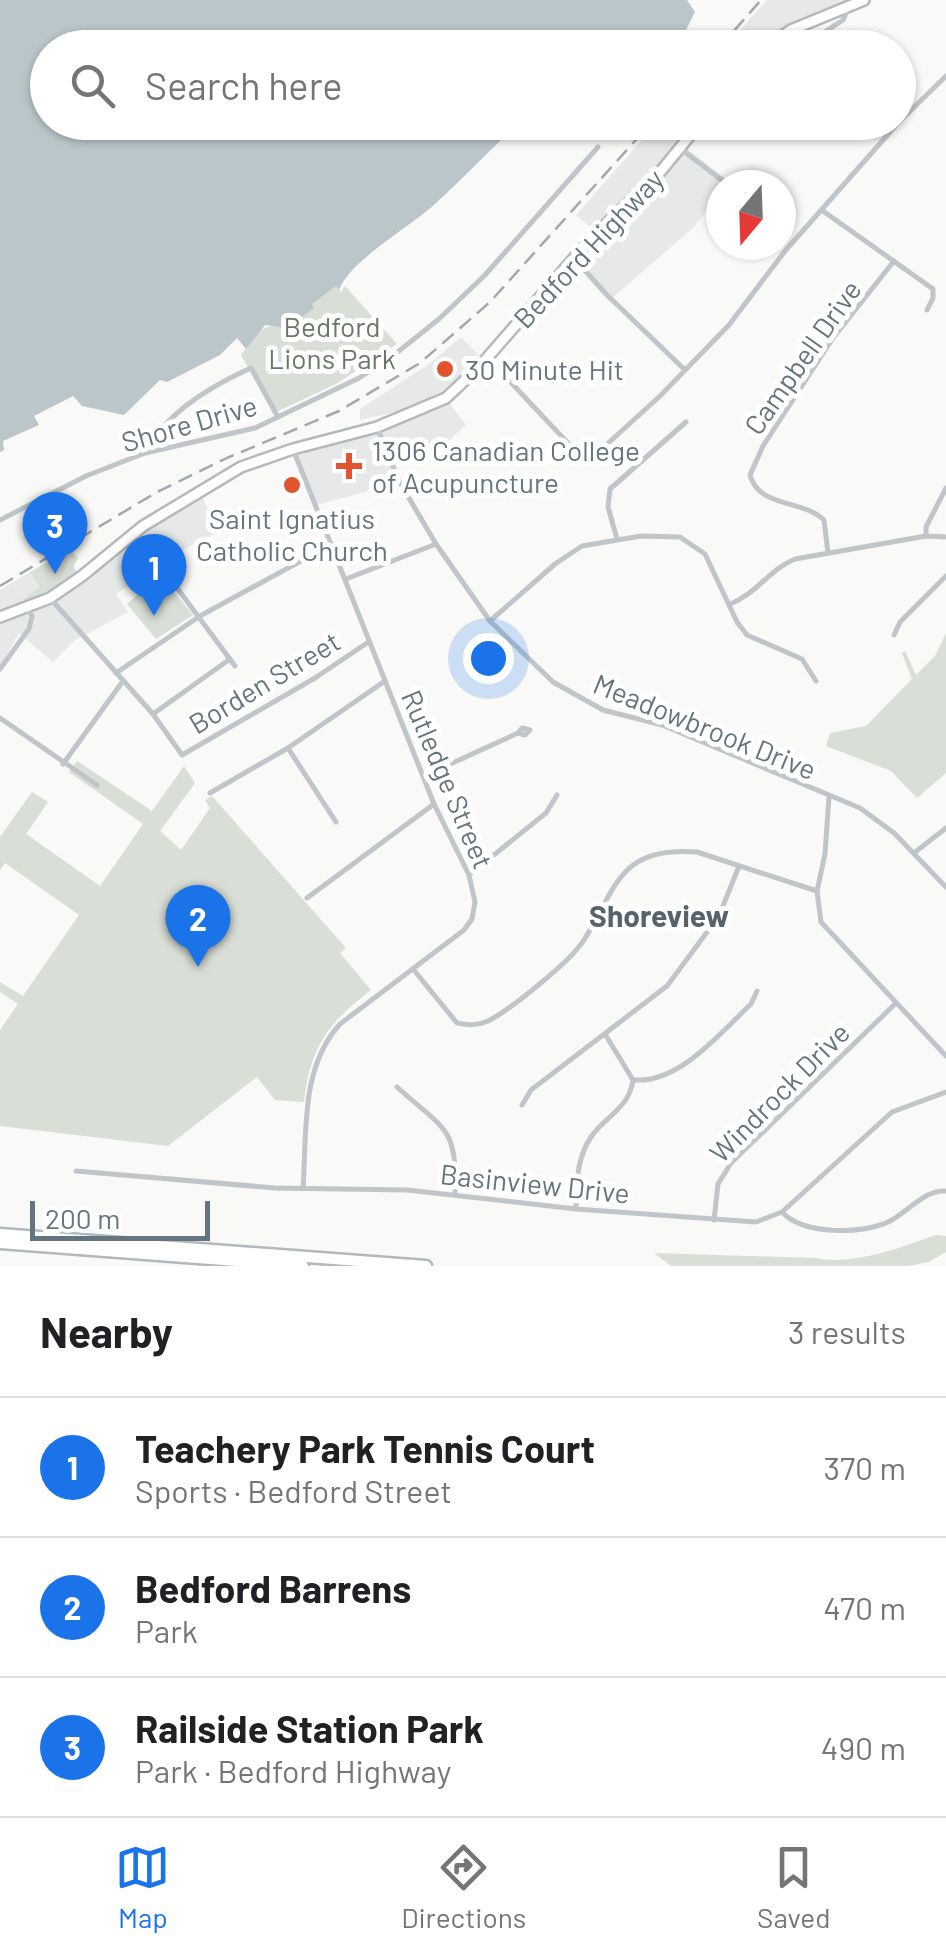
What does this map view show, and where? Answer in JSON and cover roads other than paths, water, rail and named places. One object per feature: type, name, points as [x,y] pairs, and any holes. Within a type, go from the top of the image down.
[{"type":"highway","points":[[0,1234],[426,1266]]},
{"type":"highway","points":[[0,1243],[303,1266]]},
{"type":"main road","points":[[791,30],[864,0]]},
{"type":"main road","name":"Bedford Highway","points":[[0,616],[50,598],[180,500],[241,467],[377,427],[446,398],[488,358],[574,258],[687,140]]},
{"type":"street","points":[[828,30],[843,20],[848,6]]},
{"type":"street","points":[[916,106],[946,76]]},
{"type":"street","points":[[796,235],[884,140]]},
{"type":"street","name":"Shore Drive","points":[[0,520],[80,479],[145,453],[255,428],[390,359],[484,276],[598,147]]},
{"type":"street","points":[[681,149],[708,170]]},
{"type":"street","points":[[822,210],[932,289],[933,298],[927,310]]},
{"type":"street","points":[[574,258],[685,369]]},
{"type":"street","points":[[488,358],[582,458],[593,456],[632,423],[729,324],[774,260]]},
{"type":"street","name":"Campbell Drive","points":[[828,553],[824,520],[806,508],[763,495],[753,486],[750,475],[763,446],[834,338],[894,261]]},
{"type":"street","points":[[145,453],[154,435],[170,419],[210,390],[251,368],[278,417]]},
{"type":"street","points":[[617,539],[608,507],[610,489],[686,422]]},
{"type":"street","name":"Meadowbrook Drive","points":[[377,427],[399,482],[436,544],[490,621],[553,682],[604,710],[686,734],[851,804],[875,817],[946,887]]},
{"type":"street","name":"Rutledge Street","points":[[293,449],[434,804],[468,875],[475,902],[472,918],[464,930],[340,1024],[321,1050],[311,1080],[303,1188]]},
{"type":"street","points":[[926,536],[932,512],[946,488]]},
{"type":"street","points":[[136,531],[235,666]]},
{"type":"street","points":[[490,621],[582,546],[666,535],[689,540],[710,562],[748,635],[802,659],[816,682]]},
{"type":"street","points":[[730,604],[782,564],[926,536],[946,537]]},
{"type":"street","points":[[116,673],[200,616],[332,544]]},
{"type":"street","points":[[346,579],[436,544]]},
{"type":"street","points":[[894,635],[900,622],[946,576]]},
{"type":"street","points":[[50,598],[153,714],[230,659]]},
{"type":"street","points":[[0,669],[30,629],[32,616],[27,608]]},
{"type":"street","name":"Borden Street","points":[[153,714],[182,755],[315,678],[368,642]]},
{"type":"street","points":[[64,764],[123,681]]},
{"type":"street","points":[[210,793],[288,748],[385,681]]},
{"type":"street","points":[[0,718],[97,786]]},
{"type":"street","points":[[424,776],[518,734]]},
{"type":"street","points":[[288,748],[336,822]]},
{"type":"street","points":[[468,875],[546,814],[557,794]]},
{"type":"street","points":[[829,797],[825,854],[816,890],[821,922],[946,1056]]},
{"type":"street","points":[[306,898],[434,804]]},
{"type":"street","points":[[914,853],[946,828]]},
{"type":"street","points":[[414,969],[457,1022],[477,1024],[498,1014],[576,950],[614,884],[643,859],[680,850],[697,852],[816,890]]},
{"type":"street","points":[[522,1105],[531,1090],[667,986],[719,916],[740,866]]},
{"type":"street","points":[[633,1080],[655,1078],[686,1062],[751,1004],[758,992]]},
{"type":"street","name":"Windrock Drive","points":[[714,1220],[718,1184],[731,1163],[895,1004]]},
{"type":"street","points":[[576,1209],[584,1148],[627,1101],[633,1080],[605,1034]]},
{"type":"street","points":[[397,1087],[450,1137],[456,1155],[455,1194]]},
{"type":"street","points":[[946,1092],[892,1112],[782,1212],[790,1220],[807,1226],[865,1228],[892,1220],[935,1190],[946,1191]]},
{"type":"street","name":"Basinview Drive","points":[[76,1171],[218,1184],[407,1190],[714,1220],[756,1222],[782,1212]]},
{"type":"railway","points":[[735,30],[761,0]]},
{"type":"railway","points":[[0,586],[157,492],[339,411],[420,363],[490,302],[636,140]]},
{"type":"place","name":"30 Minute Hit","points":[[445,369]]},
{"type":"place","name":"1306 Canadian College of Acupuncture","points":[[349,466]]},
{"type":"place","name":"Saint Ignatius Catholic Church","points":[[292,485]]},
{"type":"place","name":"Railside Station Park","points":[[55,574]]},
{"type":"place","name":"Teachery Park Tennis Court","points":[[154,616]]},
{"type":"place","name":"Bedford Barrens","points":[[198,967]]},
{"type":"district","name":"Shoreview","points":[[659,915]]},
{"type":"park label","name":"Bedford Lions Park","points":[[332,342]]}]
